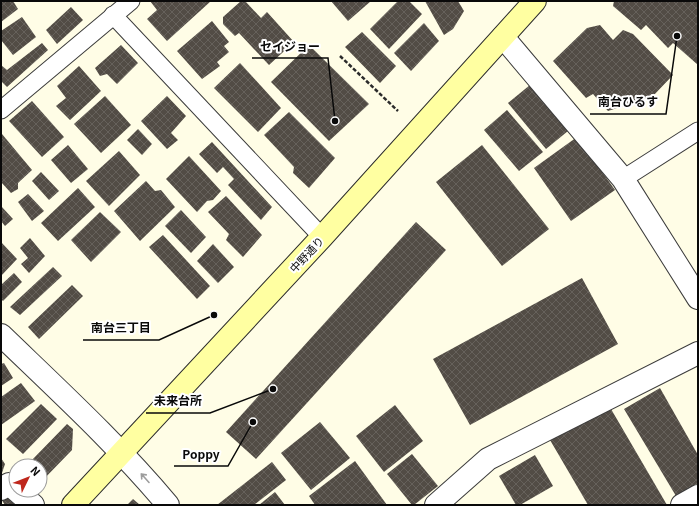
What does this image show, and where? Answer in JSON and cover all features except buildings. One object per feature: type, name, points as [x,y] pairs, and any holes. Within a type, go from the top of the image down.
[{"type":"main road","name":"中野通り","points":[[73,505],[322,237],[535,1]]},
{"type":"street","points":[[503,37],[623,180],[698,298]]},
{"type":"street","points":[[1,335],[121,453],[168,505]]},
{"type":"street","points":[[436,505],[488,460],[698,353]]},
{"type":"street","points":[[1,488],[9,484],[32,505]]},
{"type":"street","points":[[682,505],[698,496]]},
{"type":"lane","points":[[1,110],[131,1]]},
{"type":"lane","points":[[113,15],[322,237]]},
{"type":"lane","points":[[623,180],[698,131]]},
{"type":"path","points":[[340,56],[418,129]]},
{"type":"place","name":"南台ひるす","points":[[677,36]]},
{"type":"place","name":"セイジョー","points":[[335,121]]},
{"type":"place","name":"南台三丁目","points":[[214,315]]},
{"type":"place","name":"未来台所","points":[[273,389]]},
{"type":"place","name":"Poppy","points":[[253,422]]}]
